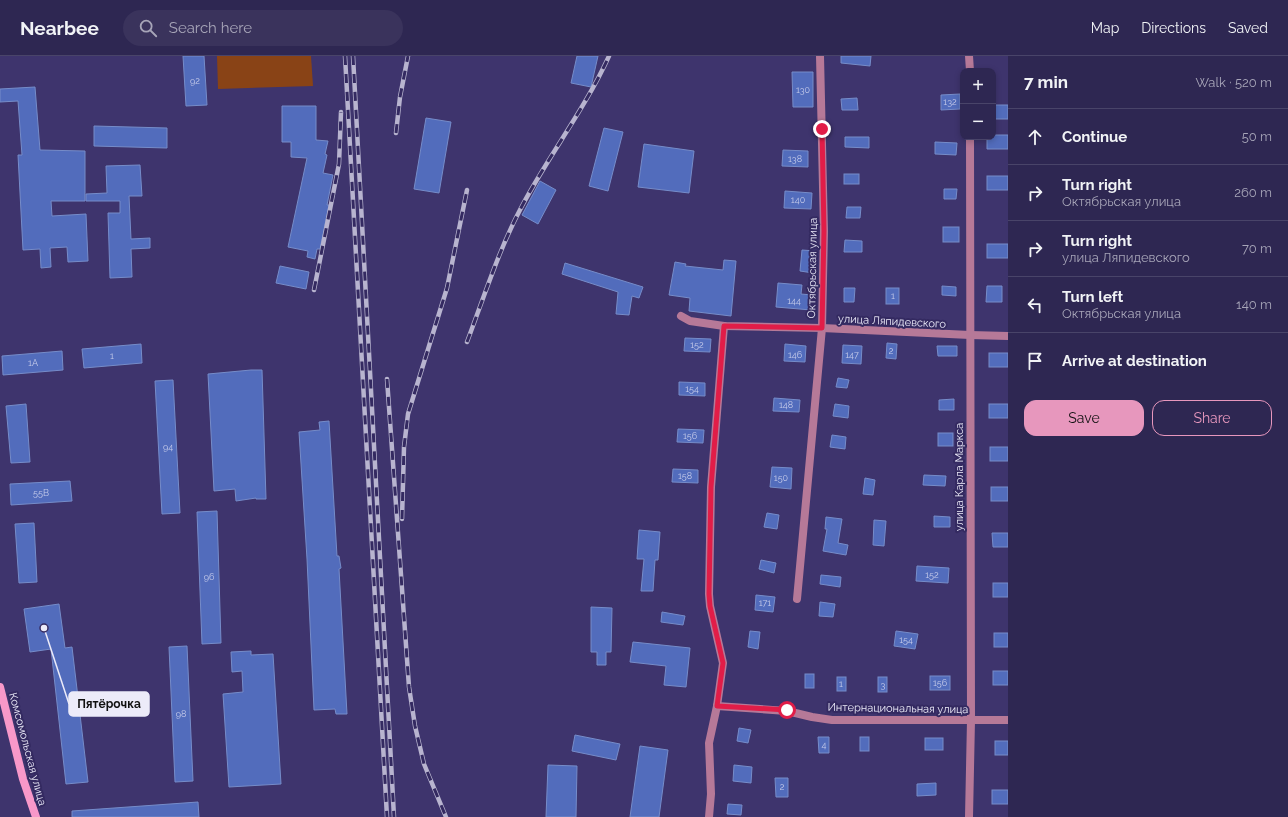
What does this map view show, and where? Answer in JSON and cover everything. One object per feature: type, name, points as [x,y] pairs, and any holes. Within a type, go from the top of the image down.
[{"type":"street","name":"Октябрьская улица","points":[[797,599],[822,328],[824,231],[820,56]]},
{"type":"street","points":[[969,56],[970,68]]},
{"type":"street","name":"улица Карла Маркса","points":[[970,140],[970,817]]},
{"type":"street","name":"улица Ляпидевского","points":[[681,316],[694,322],[724,326],[822,328],[970,336],[1008,336]]},
{"type":"street","points":[[708,817],[710,794],[709,743],[717,706],[723,663],[710,606],[709,594],[711,495],[724,326]]},
{"type":"street","name":"Комсомольская улица","points":[[0,687],[23,779],[36,817]]},
{"type":"street","name":"Интернациональная улица","points":[[717,706],[787,710],[812,717],[832,720],[1008,720]]},
{"type":"shaded area","points":[[217,56],[311,56],[313,86],[218,89]]},
{"type":"building","points":[[183,56],[204,56],[207,105],[186,106]]},
{"type":"building","points":[[577,56],[598,56],[591,87],[571,83]]},
{"type":"building","points":[[841,56],[871,56],[870,66],[841,63]]},
{"type":"building","points":[[792,72],[813,72],[813,107],[793,107]]},
{"type":"building","points":[[35,87],[40,150],[85,151],[85,201],[51,201],[52,216],[86,214],[88,261],[68,262],[67,247],[50,248],[51,267],[41,268],[40,249],[23,250],[18,155],[22,155],[18,101],[0,102],[0,89]]},
{"type":"building","points":[[960,94],[960,109],[941,110],[941,95]]},
{"type":"building","points":[[857,98],[858,110],[842,110],[841,99]]},
{"type":"building","points":[[996,105],[1008,105],[1008,119],[996,119]]},
{"type":"building","points":[[282,106],[316,106],[316,140],[328,141],[323,173],[333,175],[327,205],[329,205],[320,249],[317,249],[315,259],[307,257],[308,251],[288,247],[307,158],[291,157],[291,142],[282,142]]},
{"type":"building","points":[[426,118],[451,122],[439,193],[414,189]]},
{"type":"building","points":[[94,126],[167,128],[167,148],[94,146]]},
{"type":"building","points":[[604,128],[623,132],[608,191],[589,186]]},
{"type":"building","points":[[996,135],[1008,135],[1008,149],[987,149],[987,140],[996,140]]},
{"type":"building","points":[[845,137],[869,137],[869,148],[845,147]]},
{"type":"building","points":[[935,142],[957,143],[956,155],[935,154]]},
{"type":"building","points":[[644,144],[694,151],[689,193],[638,187]]},
{"type":"building","points":[[783,150],[808,151],[808,167],[782,166]]},
{"type":"building","points":[[140,165],[142,196],[129,196],[131,239],[150,238],[150,248],[131,249],[132,277],[110,278],[108,213],[120,213],[120,201],[86,201],[86,194],[107,193],[106,166]]},
{"type":"building","points":[[844,174],[859,174],[859,184],[844,184]]},
{"type":"building","points":[[987,176],[1008,176],[1008,190],[987,190]]},
{"type":"building","points":[[540,181],[556,190],[538,224],[522,215]]},
{"type":"building","points":[[944,189],[957,189],[956,199],[944,199]]},
{"type":"building","points":[[785,191],[812,193],[811,209],[784,208]]},
{"type":"building","points":[[847,207],[861,207],[860,218],[846,218]]},
{"type":"building","points":[[943,227],[959,227],[959,242],[943,242]]},
{"type":"building","points":[[845,240],[862,241],[862,252],[844,252]]},
{"type":"building","points":[[987,244],[1008,244],[1008,258],[987,258]]},
{"type":"building","points":[[802,250],[815,251],[813,273],[800,271]]},
{"type":"building","points":[[724,260],[736,261],[731,316],[689,311],[690,298],[669,295],[675,262],[686,264],[685,266],[723,270]]},
{"type":"building","points":[[565,263],[643,287],[639,298],[632,296],[629,315],[616,314],[618,292],[562,274]]},
{"type":"building","points":[[280,266],[309,272],[306,289],[276,283]]},
{"type":"building","points":[[778,283],[802,285],[801,294],[812,295],[811,310],[776,307]]},
{"type":"building","points":[[942,286],[956,287],[956,296],[942,295]]},
{"type":"building","points":[[987,286],[1002,286],[1002,302],[986,302]]},
{"type":"building","points":[[844,288],[855,288],[854,302],[844,302]]},
{"type":"building","points":[[886,288],[899,288],[899,304],[886,304]]},
{"type":"building","points":[[685,338],[711,339],[710,352],[684,351]]},
{"type":"building","points":[[887,343],[897,344],[896,359],[886,358]]},
{"type":"building","points":[[141,344],[142,363],[84,368],[82,349]]},
{"type":"building","points":[[785,344],[806,346],[805,362],[784,361]]},
{"type":"building","points":[[843,345],[862,346],[861,364],[842,363]]},
{"type":"building","points":[[937,346],[957,346],[957,356],[938,356]]},
{"type":"building","points":[[62,351],[63,370],[3,375],[2,356]]},
{"type":"building","points":[[989,353],[1008,353],[1008,367],[989,367]]},
{"type":"building","points":[[262,370],[266,499],[256,498],[236,501],[235,489],[214,491],[208,374]]},
{"type":"building","points":[[838,378],[849,380],[847,388],[836,387]]},
{"type":"building","points":[[173,380],[180,513],[162,514],[155,381]]},
{"type":"building","points":[[679,382],[705,383],[705,396],[679,395]]},
{"type":"building","points":[[774,398],[800,400],[799,412],[773,411]]},
{"type":"building","points":[[954,399],[954,410],[939,410],[939,400]]},
{"type":"building","points":[[26,404],[30,462],[11,463],[6,406]]},
{"type":"building","points":[[835,404],[849,406],[848,418],[833,416]]},
{"type":"building","points":[[989,404],[1008,404],[1008,418],[989,418]]},
{"type":"building","points":[[329,421],[337,556],[339,556],[341,568],[339,569],[347,714],[336,714],[335,709],[314,710],[299,432],[320,430],[319,422]]},
{"type":"building","points":[[678,429],[704,430],[703,443],[677,442]]},
{"type":"building","points":[[938,433],[953,433],[953,446],[938,446]]},
{"type":"building","points":[[832,435],[846,437],[845,449],[830,447]]},
{"type":"building","points":[[990,447],[1008,447],[1008,461],[990,461]]},
{"type":"building","points":[[772,467],[792,468],[791,489],[770,487]]},
{"type":"building","points":[[673,469],[698,470],[698,483],[672,482]]},
{"type":"building","points":[[924,475],[946,476],[945,486],[923,485]]},
{"type":"building","points":[[865,478],[875,480],[873,495],[863,494]]},
{"type":"building","points":[[70,481],[72,501],[11,505],[10,484]]},
{"type":"building","points":[[991,487],[1008,487],[1008,501],[991,501]]},
{"type":"building","points":[[217,511],[221,643],[202,644],[197,512]]},
{"type":"building","points":[[767,513],[779,515],[777,529],[764,527]]},
{"type":"building","points":[[934,516],[950,517],[950,527],[934,527]]},
{"type":"building","points":[[826,517],[842,519],[838,543],[848,545],[846,555],[823,551],[827,529],[825,529]]},
{"type":"building","points":[[874,520],[886,521],[884,546],[873,545]]},
{"type":"building","points":[[34,523],[37,582],[19,583],[15,524]]},
{"type":"building","points":[[639,530],[660,532],[658,560],[655,560],[653,591],[641,591],[644,559],[637,559]]},
{"type":"building","points":[[992,533],[1008,533],[1008,547],[993,547]]},
{"type":"building","points":[[761,560],[776,563],[774,573],[759,569]]},
{"type":"building","points":[[917,566],[949,568],[948,583],[916,581]]},
{"type":"building","points":[[821,575],[841,577],[840,587],[820,584]]},
{"type":"building","points":[[993,583],[1008,583],[1008,597],[993,597]]},
{"type":"building","points":[[756,595],[775,597],[773,612],[755,610]]},
{"type":"building","points":[[820,602],[835,604],[833,617],[819,616]]},
{"type":"building","points":[[59,604],[65,648],[72,647],[88,782],[66,784],[51,649],[30,652],[24,609]]},
{"type":"building","points":[[591,607],[612,608],[611,652],[606,652],[606,665],[597,665],[597,652],[591,652]]},
{"type":"building","points":[[662,612],[685,616],[683,625],[661,622]]},
{"type":"building","points":[[750,631],[760,632],[758,649],[748,647]]},
{"type":"building","points":[[896,631],[918,634],[915,649],[894,646]]},
{"type":"building","points":[[994,633],[1008,633],[1008,647],[994,647]]},
{"type":"building","points":[[633,642],[690,648],[686,687],[664,685],[666,666],[630,662]]},
{"type":"building","points":[[187,646],[193,781],[175,782],[169,647]]},
{"type":"building","points":[[251,651],[251,655],[273,654],[281,784],[229,787],[223,694],[243,692],[242,671],[232,672],[231,652]]},
{"type":"building","points":[[993,671],[1008,671],[1008,685],[993,685]]},
{"type":"building","points":[[805,674],[814,674],[814,688],[805,688]]},
{"type":"building","points":[[930,676],[950,676],[950,690],[930,690]]},
{"type":"building","points":[[837,677],[846,677],[846,691],[837,691]]},
{"type":"building","points":[[878,677],[887,677],[887,692],[878,692]]},
{"type":"building","points":[[739,728],[751,730],[748,743],[737,741]]},
{"type":"building","points":[[575,735],[620,744],[616,760],[572,751]]},
{"type":"building","points":[[818,737],[829,737],[829,753],[819,753]]},
{"type":"building","points":[[860,737],[869,737],[869,751],[860,751]]},
{"type":"building","points":[[925,738],[943,738],[943,750],[925,750]]},
{"type":"building","points":[[995,741],[1008,741],[1008,755],[995,755]]},
{"type":"building","points":[[640,746],[668,750],[659,817],[630,817]]},
{"type":"building","points":[[548,765],[577,766],[576,817],[546,817]]},
{"type":"building","points":[[734,765],[752,767],[751,783],[733,781]]},
{"type":"building","points":[[775,778],[788,778],[788,797],[776,797]]},
{"type":"building","points":[[936,783],[936,795],[917,796],[917,784]]},
{"type":"building","points":[[992,790],[1008,790],[1008,804],[992,804]]},
{"type":"building","points":[[198,802],[199,817],[72,817],[72,811]]},
{"type":"building","points":[[728,804],[742,805],[741,815],[727,814]]},
{"type":"railway","points":[[345,56],[387,817]]},
{"type":"railway","points":[[353,56],[394,817]]},
{"type":"railway","points":[[396,133],[400,97],[408,56]]},
{"type":"railway","points":[[467,342],[492,273],[514,222],[544,168],[589,95],[609,56]]},
{"type":"railway","points":[[314,290],[339,164],[341,112]]},
{"type":"railway","points":[[402,519],[404,447],[408,414],[447,288],[467,190]]},
{"type":"railway","points":[[387,379],[409,687],[415,726],[424,764],[446,817]]},
{"type":"place","name":"Пятёрочка","points":[[44,628]]},
{"type":"route","points":[[787,710],[717,706],[723,663],[710,606],[709,594],[711,487],[724,326],[822,328],[824,231],[822,129]]}]
